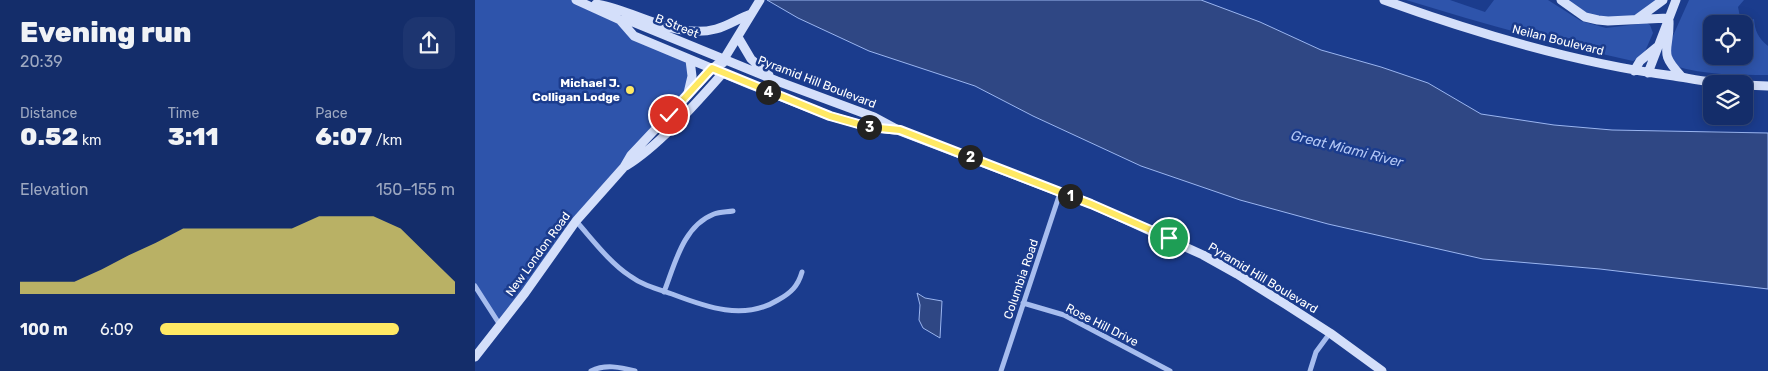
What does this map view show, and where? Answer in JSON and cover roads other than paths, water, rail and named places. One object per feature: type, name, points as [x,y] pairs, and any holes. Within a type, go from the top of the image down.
[{"type":"main road","name":"New London Road","points":[[475,357],[500,326],[576,221],[624,167],[631,154],[712,68],[723,59],[760,0]]},
{"type":"main road","name":"Neilan Boulevard","points":[[1384,0],[1508,40],[1634,71],[1703,80]]},
{"type":"main road","points":[[1561,0],[1585,17],[1597,20],[1620,21],[1668,18]]},
{"type":"main road","points":[[1637,19],[1663,0]]},
{"type":"main road","points":[[1648,73],[1676,0]]},
{"type":"main road","points":[[580,2],[599,4],[677,29],[693,31],[721,27],[751,14]]},
{"type":"main road","name":"B Street","points":[[580,2],[620,20],[633,22],[723,59]]},
{"type":"main road","points":[[1668,18],[1669,34],[1665,51],[1671,66],[1682,77]]},
{"type":"main road","name":"B Street","points":[[620,20],[634,36],[712,68]]},
{"type":"main road","points":[[738,37],[755,64],[777,81]]},
{"type":"main road","points":[[1634,71],[1640,61],[1657,47]]},
{"type":"main road","points":[[723,59],[723,73]]},
{"type":"main road","name":"Pyramid Hill Boulevard","points":[[723,59],[874,117],[900,130],[1129,220],[1203,255],[1237,274],[1329,333],[1382,371]]},
{"type":"main road","points":[[687,96],[691,80],[690,60]]},
{"type":"main road","name":"Pyramid Hill Boulevard","points":[[712,68],[830,116],[869,127],[900,130]]},
{"type":"main road","name":"New London Road","points":[[624,167],[638,159],[679,120],[723,73]]},
{"type":"main road","points":[[1753,85],[1768,86]]},
{"type":"street","name":"Columbia Road","points":[[1001,371],[1060,192]]},
{"type":"street","points":[[665,292],[689,234],[698,223],[715,214],[733,211]]},
{"type":"street","points":[[576,221],[616,265],[641,284],[706,307],[734,311],[756,310],[787,295],[798,284],[802,272]]},
{"type":"street","points":[[475,286],[500,326]]},
{"type":"street","name":"Rose Hill Drive","points":[[1023,303],[1064,315],[1170,371]]},
{"type":"street","points":[[1311,371],[1316,352],[1329,333]]},
{"type":"street","points":[[591,371],[599,367],[615,367],[635,371]]},
{"type":"water","name":"Great Miami River","points":[[767,0],[1201,0],[1260,22],[1321,50],[1428,83],[1481,114],[1554,125],[1612,130],[1768,133],[1768,289],[1600,269],[1483,259],[1328,224],[1240,200],[1141,166],[1033,116],[975,86],[869,51],[798,18]]},
{"type":"water","points":[[917,293],[925,298],[942,301],[940,338],[923,328],[919,320],[920,305]]},
{"type":"place","name":"Michael J. Colligan Lodge","points":[[630,90]]}]
